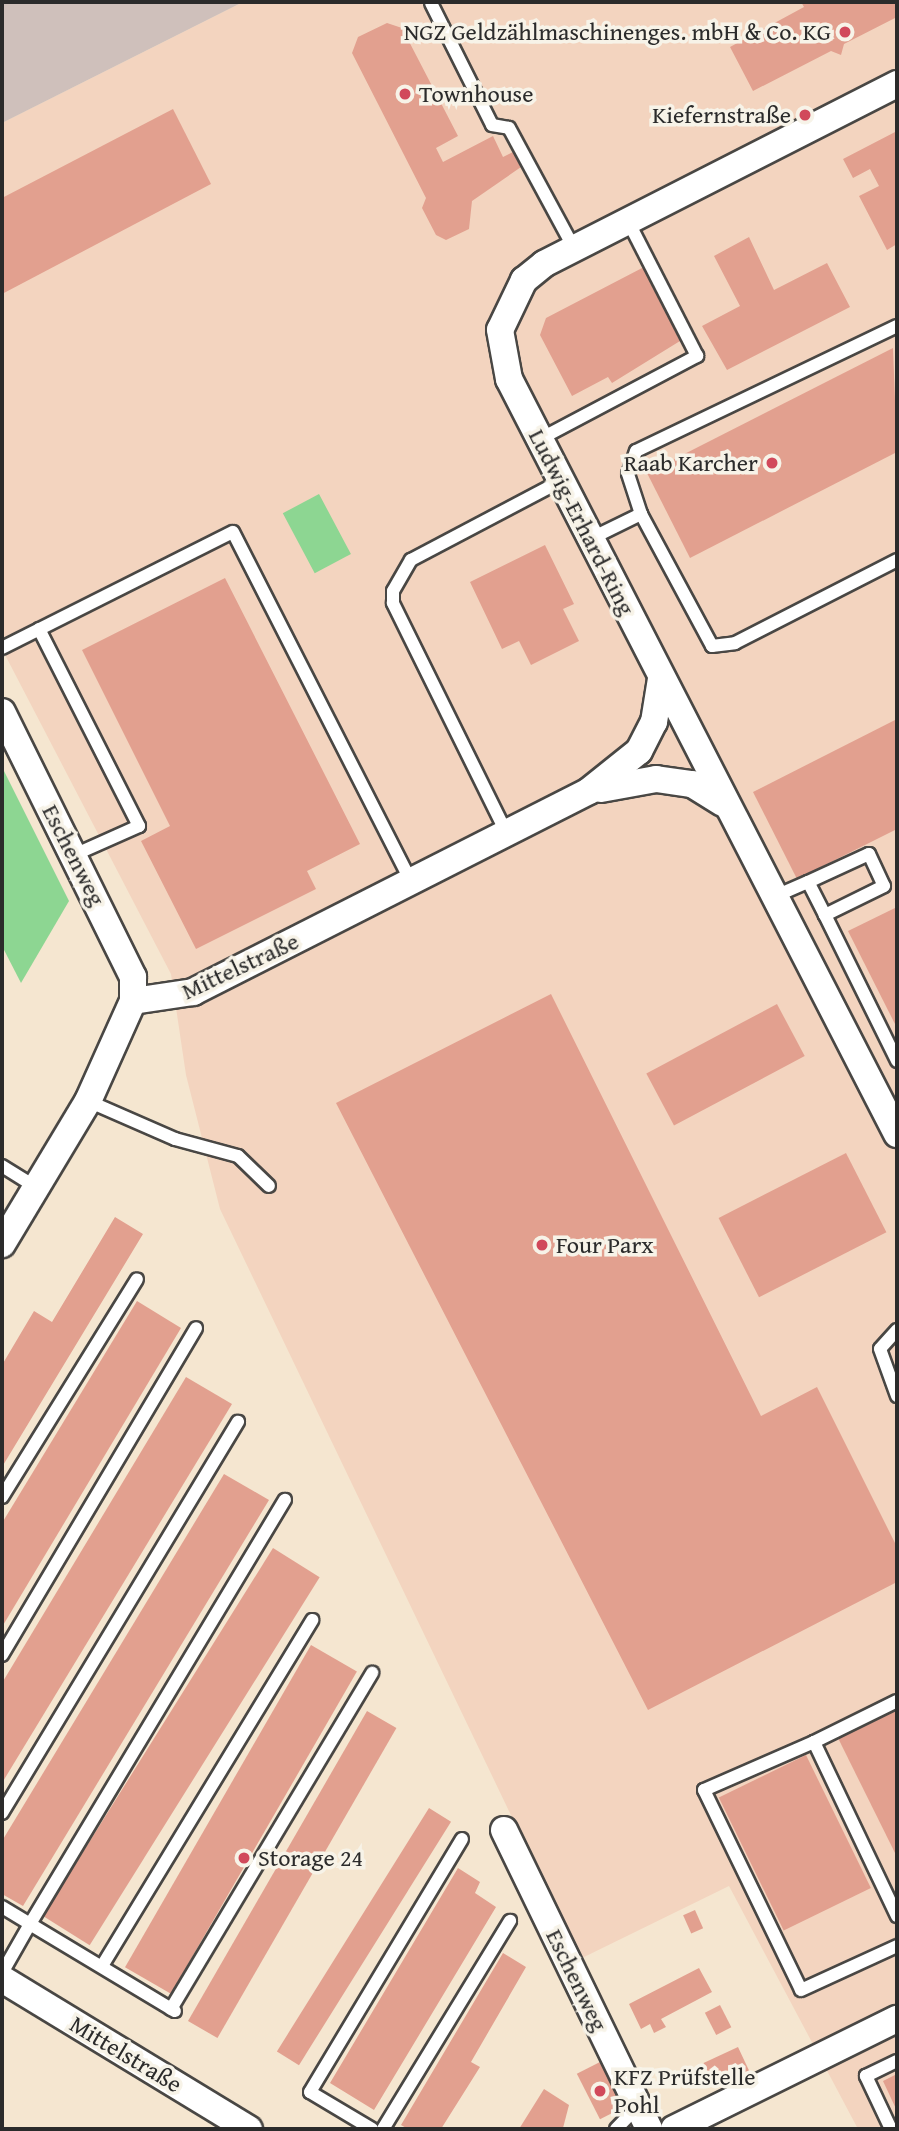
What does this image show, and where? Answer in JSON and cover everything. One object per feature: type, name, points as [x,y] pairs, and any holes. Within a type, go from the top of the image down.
[{"type":"street","name":"Ludwig-Erhard-Ring","points":[[897,84],[574,248],[524,280],[500,330],[509,379],[771,898],[897,1134]]},
{"type":"street","name":"Mittelstraße","points":[[133,1001],[193,992],[589,791],[639,751],[654,722],[661,679]]},
{"type":"street","name":"Eschenweg","points":[[2,712],[125,955],[133,1001]]},
{"type":"street","name":"Mittelstraße","points":[[589,791],[656,779],[692,784],[723,803]]},
{"type":"street","points":[[2,1244],[88,1101],[133,1001]]},
{"type":"street","name":"Eschenweg","points":[[504,1830],[643,2118]]},
{"type":"street","name":"Mittelstraße","points":[[2,1979],[249,2129]]},
{"type":"street","points":[[674,2129],[897,2019]]},
{"type":"lane","points":[[431,3],[492,125],[509,128],[574,248]]},
{"type":"lane","points":[[540,439],[697,356],[628,221]]},
{"type":"lane","points":[[897,326],[636,451],[628,474],[642,514],[712,646],[736,643],[897,560]]},
{"type":"lane","points":[[507,834],[393,603],[393,591],[411,560],[561,481]]},
{"type":"lane","points":[[590,540],[642,514]]},
{"type":"lane","points":[[2,648],[233,532],[411,881]]},
{"type":"lane","points":[[39,629],[139,826],[74,855]]},
{"type":"lane","points":[[771,898],[869,854],[884,886],[825,915]]},
{"type":"lane","points":[[808,882],[897,1061]]},
{"type":"lane","points":[[88,1101],[175,1139],[238,1156],[269,1186]]},
{"type":"lane","points":[[2,1166],[36,1187]]},
{"type":"lane","points":[[2,1497],[137,1279]]},
{"type":"lane","points":[[2,1655],[196,1328]]},
{"type":"lane","points":[[897,1330],[880,1349],[897,1396]]},
{"type":"lane","points":[[2,1813],[238,1422]]},
{"type":"lane","points":[[2,1973],[285,1500]]},
{"type":"lane","points":[[102,1966],[312,1620]]},
{"type":"lane","points":[[2,1907],[173,2010],[372,1673]]},
{"type":"lane","points":[[897,1701],[814,1742],[704,1790],[801,1990],[897,1946]]},
{"type":"lane","points":[[814,1742],[897,1916]]},
{"type":"lane","points":[[372,2129],[310,2092],[463,1839]]},
{"type":"lane","points":[[383,2129],[510,1921]]},
{"type":"lane","points":[[891,2129],[866,2076],[897,2061]]},
{"type":"lane","points":[[616,2129],[643,2118]]},
{"type":"shaded area","points":[[2,2],[243,2],[2,123]]},
{"type":"shaded area","points":[[243,2],[897,2],[897,2129],[858,2129],[729,1886],[580,1959],[220,1209],[186,1075],[171,974],[2,649],[2,123]]},
{"type":"green space","points":[[319,494],[351,554],[315,573],[283,513]]},
{"type":"green space","points":[[2,767],[69,901],[21,983],[2,946]]},
{"type":"building","points":[[801,2],[897,2],[897,17],[844,44],[841,55],[831,51],[753,91],[730,47],[804,7]]},
{"type":"building","name":"Townhouse","points":[[387,23],[402,28],[458,136],[436,148],[443,162],[493,136],[503,157],[513,152],[521,167],[472,201],[469,229],[446,240],[436,235],[422,208],[426,198],[352,53],[358,37]]},
{"type":"building","points":[[173,109],[211,184],[2,294],[2,198]]},
{"type":"building","points":[[897,131],[897,244],[887,250],[859,196],[879,186],[870,169],[853,178],[843,159]]},
{"type":"building","points":[[749,237],[774,290],[827,263],[850,307],[727,370],[702,326],[740,306],[714,256]]},
{"type":"building","points":[[644,267],[680,341],[612,383],[608,377],[572,396],[540,335],[546,318]]},
{"type":"building","name":"Raab Karcher","points":[[893,348],[897,452],[690,558],[647,473]]},
{"type":"building","points":[[545,545],[574,604],[563,609],[579,641],[531,665],[519,641],[502,649],[470,582]]},
{"type":"building","points":[[225,578],[360,844],[307,871],[316,889],[196,949],[141,841],[170,826],[82,650]]},
{"type":"building","points":[[897,719],[897,829],[797,879],[753,792]]},
{"type":"building","points":[[897,907],[897,1028],[848,931]]},
{"type":"building","name":"Four Parx","points":[[551,994],[761,1416],[817,1387],[897,1547],[897,1582],[648,1710],[336,1103]]},
{"type":"building","points":[[777,1004],[805,1056],[674,1126],[646,1073]]},
{"type":"building","points":[[846,1153],[886,1232],[759,1297],[719,1218]]},
{"type":"building","points":[[115,1217],[143,1234],[2,1467],[2,1365],[34,1311],[52,1322]]},
{"type":"building","points":[[137,1301],[181,1328],[2,1627],[2,1523]]},
{"type":"building","points":[[186,1377],[232,1404],[2,1783],[2,1683]]},
{"type":"building","points":[[224,1474],[269,1500],[23,1906],[2,1894],[2,1841]]},
{"type":"building","points":[[273,1548],[320,1577],[90,1945],[43,1916]]},
{"type":"building","points":[[311,1645],[357,1672],[171,1994],[125,1967]]},
{"type":"building","points":[[897,1709],[897,1857],[838,1738]]},
{"type":"building","points":[[367,1711],[396,1728],[217,2038],[188,2021]]},
{"type":"building","points":[[806,1755],[871,1888],[784,1931],[719,1798]]},
{"type":"building","points":[[429,1808],[451,1822],[299,2065],[277,2051]]},
{"type":"building","points":[[458,1868],[480,1882],[475,1893],[496,1907],[374,2110],[330,2083]]},
{"type":"building","points":[[695,1910],[703,1928],[691,1934],[683,1915]]},
{"type":"building","points":[[503,1953],[526,1967],[471,2062],[480,2067],[441,2129],[408,2129],[401,2125]]},
{"type":"building","points":[[699,1968],[712,1992],[661,2019],[666,2027],[654,2033],[650,2024],[641,2029],[629,2004]]},
{"type":"building","points":[[720,2005],[731,2027],[716,2035],[705,2013]]},
{"type":"building","points":[[738,2047],[749,2071],[715,2087],[704,2063]]},
{"type":"building","name":"KFZ Prüfstelle Pohl","points":[[600,2062],[623,2107],[600,2119],[577,2074]]},
{"type":"building","points":[[897,2074],[897,2111],[883,2081]]},
{"type":"building","points":[[544,2089],[569,2105],[563,2128],[519,2129]]},
{"type":"place","name":"NGZ Geldzählmaschinenges. mbH & Co. KG","points":[[845,32]]},
{"type":"place","name":"Townhouse","points":[[405,94]]},
{"type":"place","name":"Kiefernstraße","points":[[805,115]]},
{"type":"place","name":"Raab Karcher","points":[[772,463]]},
{"type":"place","name":"Four Parx","points":[[542,1245]]},
{"type":"place","name":"Storage 24","points":[[244,1858]]},
{"type":"place","name":"KFZ Prüfstelle Pohl","points":[[600,2091]]}]
